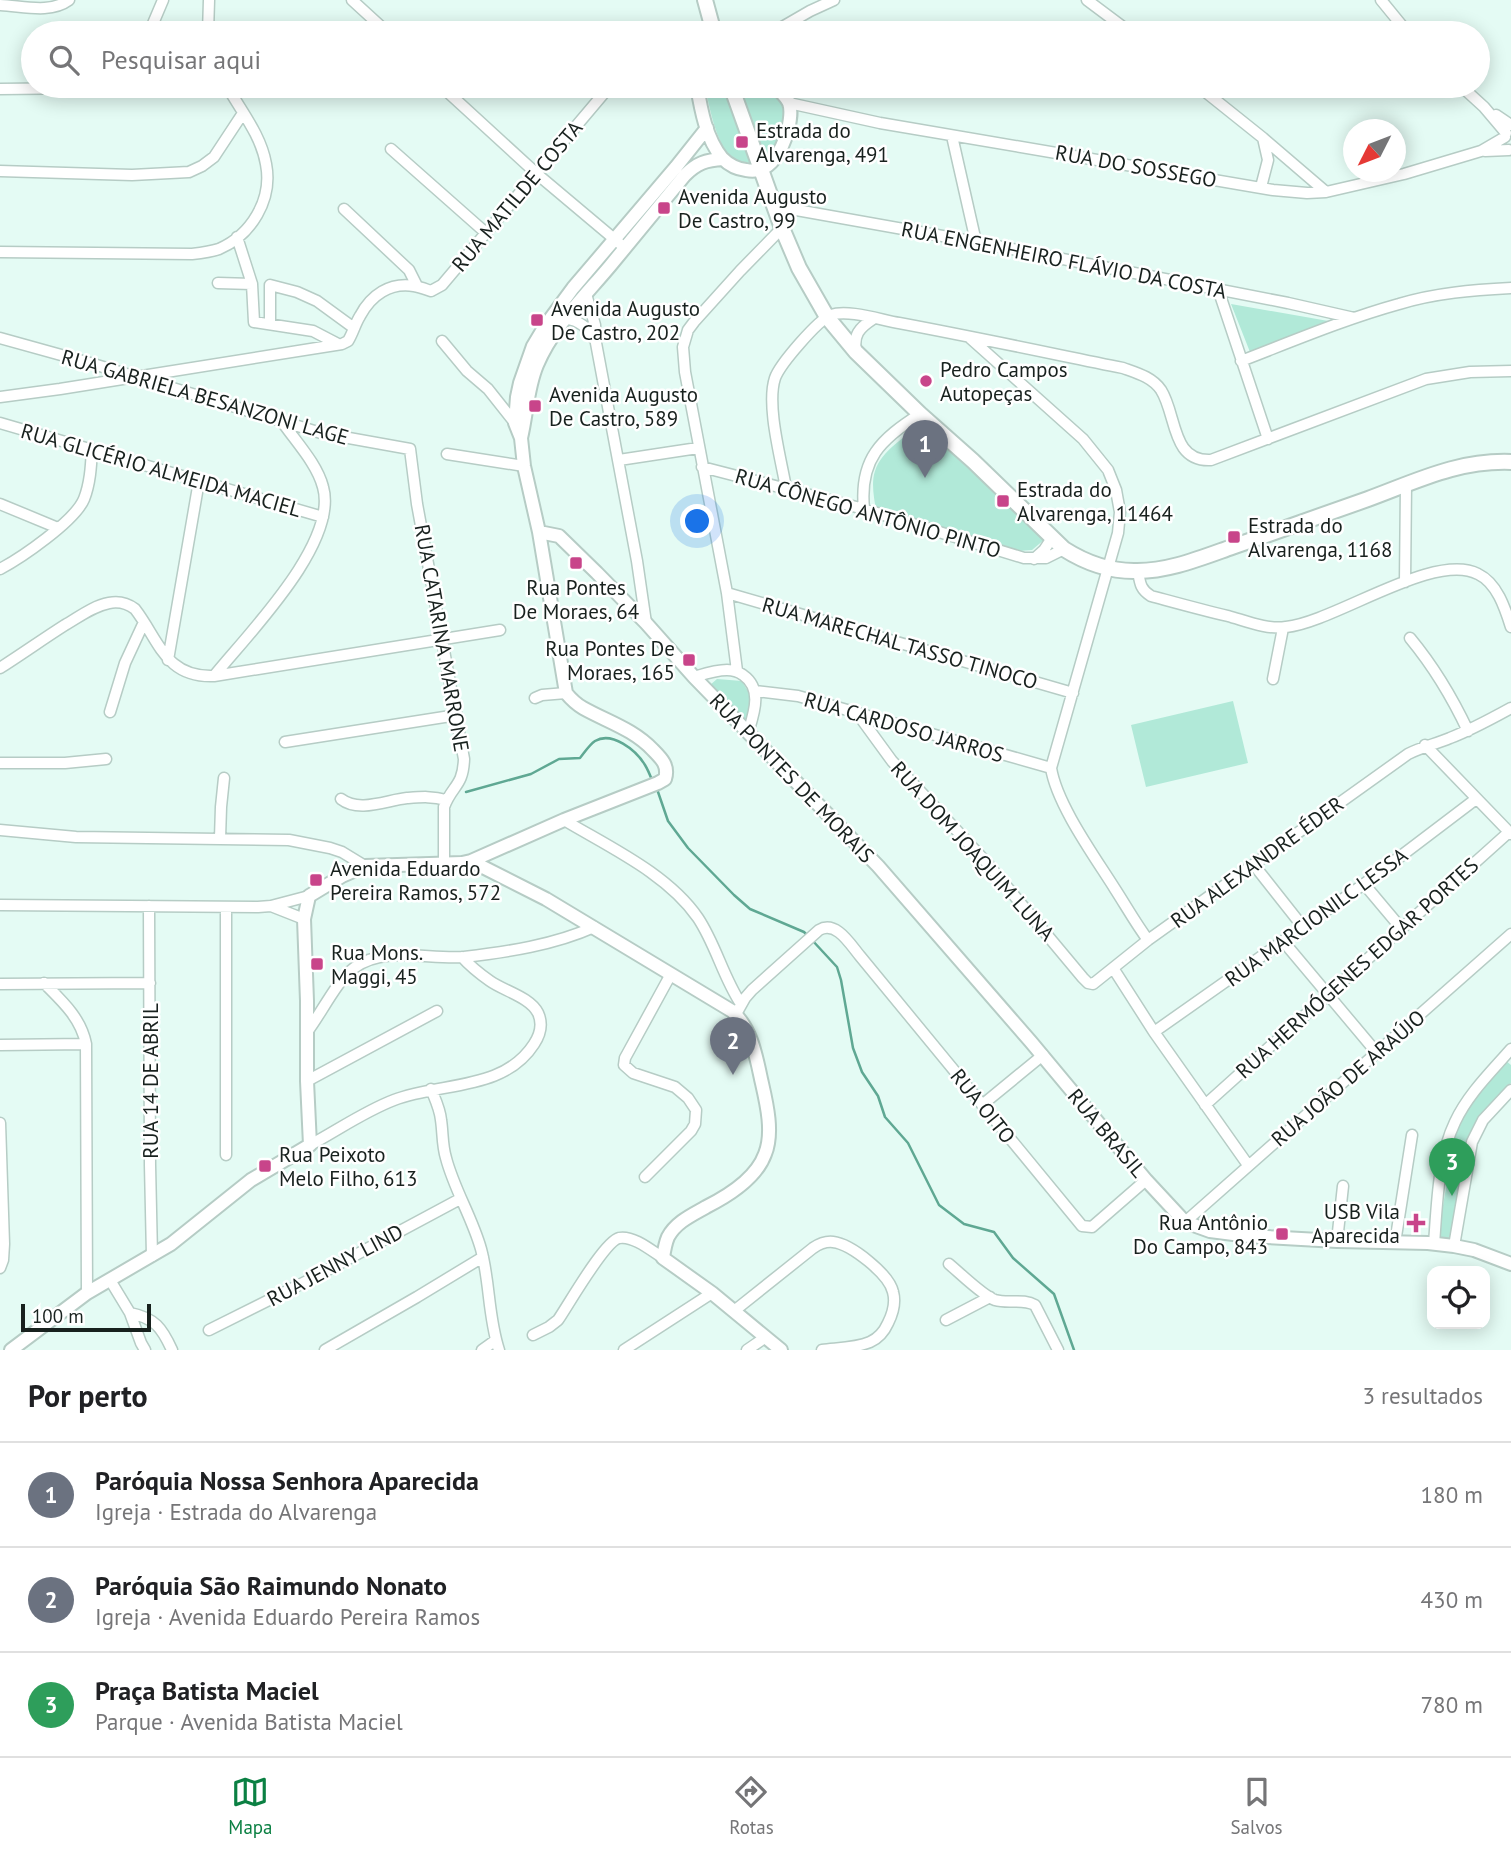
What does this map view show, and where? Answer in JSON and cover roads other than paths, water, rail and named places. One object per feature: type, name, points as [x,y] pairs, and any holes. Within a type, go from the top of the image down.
[{"type":"main road","points":[[705,0],[711,21]]},
{"type":"main road","points":[[735,98],[782,228],[799,268],[827,317],[856,352],[920,414],[1064,549],[1085,562],[1138,571],[1177,565],[1430,475],[1466,464],[1511,462]]},
{"type":"street","points":[[0,5],[52,7],[69,0]]},
{"type":"street","points":[[154,21],[163,0]]},
{"type":"street","points":[[208,21],[209,0]]},
{"type":"street","points":[[352,0],[375,21]]},
{"type":"street","points":[[792,21],[834,0]]},
{"type":"street","points":[[1087,0],[1115,21]]},
{"type":"street","points":[[1381,0],[1398,21]]},
{"type":"street","points":[[0,89],[21,89]]},
{"type":"street","points":[[0,252],[192,254],[221,248],[252,224],[264,198],[267,183],[266,164],[260,144],[234,98]]},
{"type":"street","points":[[458,98],[537,174],[625,248]]},
{"type":"street","name":"RUA MATILDE COSTA","points":[[343,343],[360,314],[383,289],[405,285],[430,290],[442,285],[600,98]]},
{"type":"street","points":[[700,98],[707,128],[723,159],[742,170],[761,170],[778,155],[790,116],[789,103],[785,98]]},
{"type":"street","points":[[1213,98],[1326,192]]},
{"type":"street","points":[[1474,98],[1508,130],[1505,142],[1510,151]]},
{"type":"street","name":"RUA DO SOSSEGO","points":[[789,103],[951,136],[1307,193],[1326,192],[1404,174],[1481,151],[1510,151]]},
{"type":"street","points":[[0,171],[132,174],[189,172],[214,157],[243,113]]},
{"type":"street","points":[[0,905],[271,906],[309,897],[342,876],[365,866],[471,862],[564,820],[664,780],[667,770],[664,763],[645,742],[631,731],[585,709],[566,694],[521,438],[528,391],[547,345],[625,248],[681,171],[707,128]]},
{"type":"street","name":"RUA DO SOSSEGO","points":[[1481,151],[1508,130]]},
{"type":"street","points":[[951,136],[976,243]]},
{"type":"street","points":[[1261,187],[1268,160],[1263,138]]},
{"type":"street","points":[[391,149],[486,233]]},
{"type":"street","points":[[515,423],[517,397],[533,346],[573,288],[614,240],[681,171],[710,160],[723,159]]},
{"type":"street","name":"RUA ENGENHEIRO FLÁVIO DA COSTA","points":[[774,206],[1218,289],[1354,318]]},
{"type":"street","points":[[344,209],[409,270],[416,286]]},
{"type":"street","points":[[737,671],[727,593],[698,448],[683,347],[688,330],[782,228]]},
{"type":"street","points":[[237,237],[252,284],[254,322],[313,331],[343,343]]},
{"type":"street","points":[[218,283],[252,284]]},
{"type":"street","points":[[270,324],[270,285],[317,301],[354,328]]},
{"type":"street","points":[[1241,361],[1400,303],[1459,292],[1511,288]]},
{"type":"street","points":[[1218,289],[1268,439]]},
{"type":"street","points":[[586,294],[595,325],[646,623]]},
{"type":"street","points":[[786,488],[772,405],[775,378],[796,348],[827,317],[844,314],[1123,368],[1151,380],[1161,390],[1184,449],[1203,460],[1212,460],[1426,379],[1470,372],[1511,371]]},
{"type":"street","points":[[856,352],[859,329],[873,318]]},
{"type":"street","points":[[566,319],[581,323],[596,343]]},
{"type":"street","points":[[968,336],[1083,439],[1108,470],[1116,491],[1120,512],[1118,533],[1051,768],[1052,778],[1087,846],[1148,940]]},
{"type":"street","name":"RUA GABRIELA BESANZONI LAGE","points":[[0,338],[283,423],[342,438],[410,449]]},
{"type":"street","points":[[442,341],[467,371],[488,389],[515,423],[521,438]]},
{"type":"street","points":[[0,397],[343,343]]},
{"type":"street","points":[[864,509],[863,485],[872,457],[896,429],[920,414]]},
{"type":"street","name":"RUA GLICÉRIO ALMEIDA MACIEL","points":[[0,423],[323,517]]},
{"type":"street","points":[[214,676],[287,589],[308,553],[323,517],[324,489],[320,478],[283,423]]},
{"type":"street","points":[[619,460],[698,448]]},
{"type":"street","name":"RUA CATARINA MARRONE","points":[[410,449],[417,503],[464,759],[464,772],[444,807],[444,864]]},
{"type":"street","points":[[0,569],[15,561],[78,510],[88,483],[92,450]]},
{"type":"street","points":[[447,454],[524,466]]},
{"type":"street","name":"RUA CÔNEGO ANTÔNIO PINTO","points":[[702,467],[864,509],[1034,559]]},
{"type":"street","points":[[168,660],[199,481]]},
{"type":"street","points":[[1405,582],[1406,485]]},
{"type":"street","points":[[0,505],[58,528]]},
{"type":"street","name":"RUA PONTES DE MORAIS","points":[[539,532],[559,536],[646,623],[694,677],[878,866],[1031,1042]]},
{"type":"street","points":[[1034,559],[1052,538]]},
{"type":"street","points":[[1034,559],[1046,558],[1064,549]]},
{"type":"street","points":[[1138,571],[1143,591],[1151,596],[1253,623],[1283,628],[1316,619],[1429,573],[1449,569],[1466,570],[1477,573],[1495,590],[1511,627]]},
{"type":"street","name":"RUA MARECHAL TASSO TINOCO","points":[[727,593],[1073,693]]},
{"type":"street","points":[[1501,601],[1511,594]]},
{"type":"street","points":[[0,668],[48,635],[100,605],[112,602],[130,605],[168,660],[187,672],[201,676],[500,630]]},
{"type":"street","points":[[110,712],[125,663],[144,622]]},
{"type":"street","points":[[1273,679],[1283,628]]},
{"type":"street","points":[[1409,638],[1443,682],[1468,731]]},
{"type":"street","points":[[694,677],[728,670],[737,671],[748,679],[755,691],[755,707],[748,733]]},
{"type":"street","name":"RUA CARDOSO JARROS","points":[[755,691],[798,696],[1051,768]]},
{"type":"street","points":[[535,698],[566,694]]},
{"type":"street","name":"RUA ALEXANDRE ÉDER","points":[[1093,984],[1148,940],[1396,762],[1425,746],[1468,731],[1511,708]]},
{"type":"street","name":"RUA DOM JOAQUIM LUNA","points":[[857,713],[892,761],[995,872],[1087,983],[1093,984]]},
{"type":"street","points":[[285,743],[457,715]]},
{"type":"street","points":[[1425,746],[1510,833]]},
{"type":"street","points":[[0,763],[65,763],[106,759]]},
{"type":"street","points":[[220,838],[224,778]]},
{"type":"street","points":[[341,799],[345,803],[362,805],[424,797],[446,800]]},
{"type":"street","name":"RUA MARCIONILC LESSA","points":[[1154,1032],[1364,884],[1476,799]]},
{"type":"street","points":[[564,820],[663,881],[697,917],[707,934],[747,1029],[759,1066],[768,1124],[766,1153],[760,1165],[744,1182],[675,1227],[669,1236],[663,1258]]},
{"type":"street","points":[[0,830],[76,837],[272,838],[303,841],[342,852],[365,866]]},
{"type":"street","name":"RUA HERMÓGENES EDGAR PORTES","points":[[1205,1105],[1510,833]]},
{"type":"street","points":[[471,862],[546,899],[671,974],[738,1009]]},
{"type":"street","points":[[1254,865],[1303,927]]},
{"type":"street","points":[[1364,884],[1401,928]]},
{"type":"street","points":[[309,897],[304,919],[310,1145]]},
{"type":"street","name":"RUA 14 DE ABRIL","points":[[149,906],[152,1256]]},
{"type":"street","points":[[271,906],[304,919]]},
{"type":"street","points":[[226,907],[226,1155]]},
{"type":"street","points":[[307,1032],[353,968],[365,961],[380,957],[462,957],[541,944],[593,927]]},
{"type":"street","name":"RUA OITO","points":[[738,1009],[752,990],[811,938],[824,928],[834,929],[1082,1226],[1092,1227],[1146,1180]]},
{"type":"street","name":"RUA JOÃO DE ARAÚJO","points":[[1185,1222],[1511,934]]},
{"type":"street","points":[[1283,941],[1377,1053]]},
{"type":"street","points":[[11,1350],[87,1293],[152,1256],[190,1230],[251,1180],[310,1145],[393,1100],[503,1073],[526,1054],[535,1043],[540,1030],[541,1022],[536,1009],[491,982],[462,957]]},
{"type":"street","points":[[1113,968],[1154,1032],[1248,1165]]},
{"type":"street","points":[[645,1177],[691,1131],[696,1118],[692,1103],[675,1087],[633,1073],[624,1065],[629,1049],[671,974]]},
{"type":"street","points":[[44,983],[78,1022],[86,1044],[87,1293]]},
{"type":"street","points":[[0,984],[150,983]]},
{"type":"street","points":[[307,1001],[329,998]]},
{"type":"street","points":[[307,1081],[437,1011]]},
{"type":"street","name":"RUA BRASIL","points":[[1031,1042],[1146,1180],[1185,1222]]},
{"type":"street","points":[[0,1045],[86,1044]]},
{"type":"street","points":[[1434,1244],[1440,1182],[1451,1132],[1468,1101],[1510,1053]]},
{"type":"street","points":[[982,1105],[1042,1055]]},
{"type":"street","points":[[431,1089],[440,1112],[445,1154],[483,1256],[498,1345],[482,1350]]},
{"type":"street","points":[[1454,1246],[1472,1142],[1483,1120],[1511,1090]]},
{"type":"street","points":[[0,1124],[4,1244],[0,1268]]},
{"type":"street","points":[[1395,1242],[1412,1135]]},
{"type":"street","points":[[1337,1241],[1343,1186]]},
{"type":"street","name":"RUA JENNY LIND","points":[[209,1330],[460,1199]]},
{"type":"street","points":[[1185,1222],[1210,1231],[1249,1236],[1454,1246],[1474,1250],[1511,1264]]},
{"type":"street","points":[[533,1335],[558,1320],[608,1245],[619,1238],[632,1240],[663,1258],[712,1293],[781,1350]]},
{"type":"street","points":[[734,1311],[813,1248],[824,1242],[841,1244],[883,1274],[890,1284],[894,1303],[887,1327],[880,1336],[861,1345],[822,1350]]},
{"type":"street","points":[[325,1350],[483,1256]]},
{"type":"street","points":[[949,1264],[990,1297],[1035,1305],[1059,1350]]},
{"type":"street","points":[[110,1280],[130,1313],[145,1350]]},
{"type":"street","points":[[624,1350],[712,1293]]},
{"type":"street","points":[[946,1320],[990,1297]]},
{"type":"street","points":[[130,1313],[152,1321],[173,1350]]},
{"type":"street","points":[[747,1350],[766,1337]]},
{"type":"waterway","points":[[466,792],[531,774],[559,759],[580,758],[595,741],[609,738],[630,748],[645,765],[652,780]]},
{"type":"waterway","points":[[657,789],[668,821],[688,848],[734,895],[750,909],[807,935]]},
{"type":"waterway","points":[[812,940],[837,967],[853,1048],[862,1072],[878,1096],[885,1117],[908,1143],[939,1205],[964,1224],[994,1232],[1013,1258],[1054,1294],[1074,1350]]},
{"type":"place","name":"Estrada do Alvarenga, 491","points":[[742,142]]},
{"type":"place","name":"Avenida Augusto De Castro, 99","points":[[664,208]]},
{"type":"place","name":"Avenida Augusto De Castro, 202","points":[[537,320]]},
{"type":"place","name":"Pedro Campos Autopeças","points":[[926,381]]},
{"type":"place","name":"Avenida Augusto De Castro, 589","points":[[535,406]]},
{"type":"place","name":"Paróquia Nossa Senhora Aparecida","points":[[925,478]]},
{"type":"place","name":"Estrada do Alvarenga, 11464","points":[[1003,501]]},
{"type":"place","name":"Estrada do Alvarenga, 1168","points":[[1234,537]]},
{"type":"place","name":"Rua Pontes De Moraes, 64","points":[[576,563]]},
{"type":"place","name":"Rua Pontes De Moraes, 165","points":[[689,660]]},
{"type":"place","name":"Avenida Eduardo Pereira Ramos, 572","points":[[316,880]]},
{"type":"place","name":"Rua Mons. Maggi, 45","points":[[317,964]]},
{"type":"place","name":"Paróquia São Raimundo Nonato","points":[[733,1075]]},
{"type":"place","name":"Rua Peixoto Melo Filho, 613","points":[[265,1166]]},
{"type":"place","name":"Praça Batista Maciel","points":[[1452,1196]]},
{"type":"place","name":"USB Vila Aparecida","points":[[1416,1223]]},
{"type":"place","name":"Rua Antônio Do Campo, 843","points":[[1282,1234]]}]
